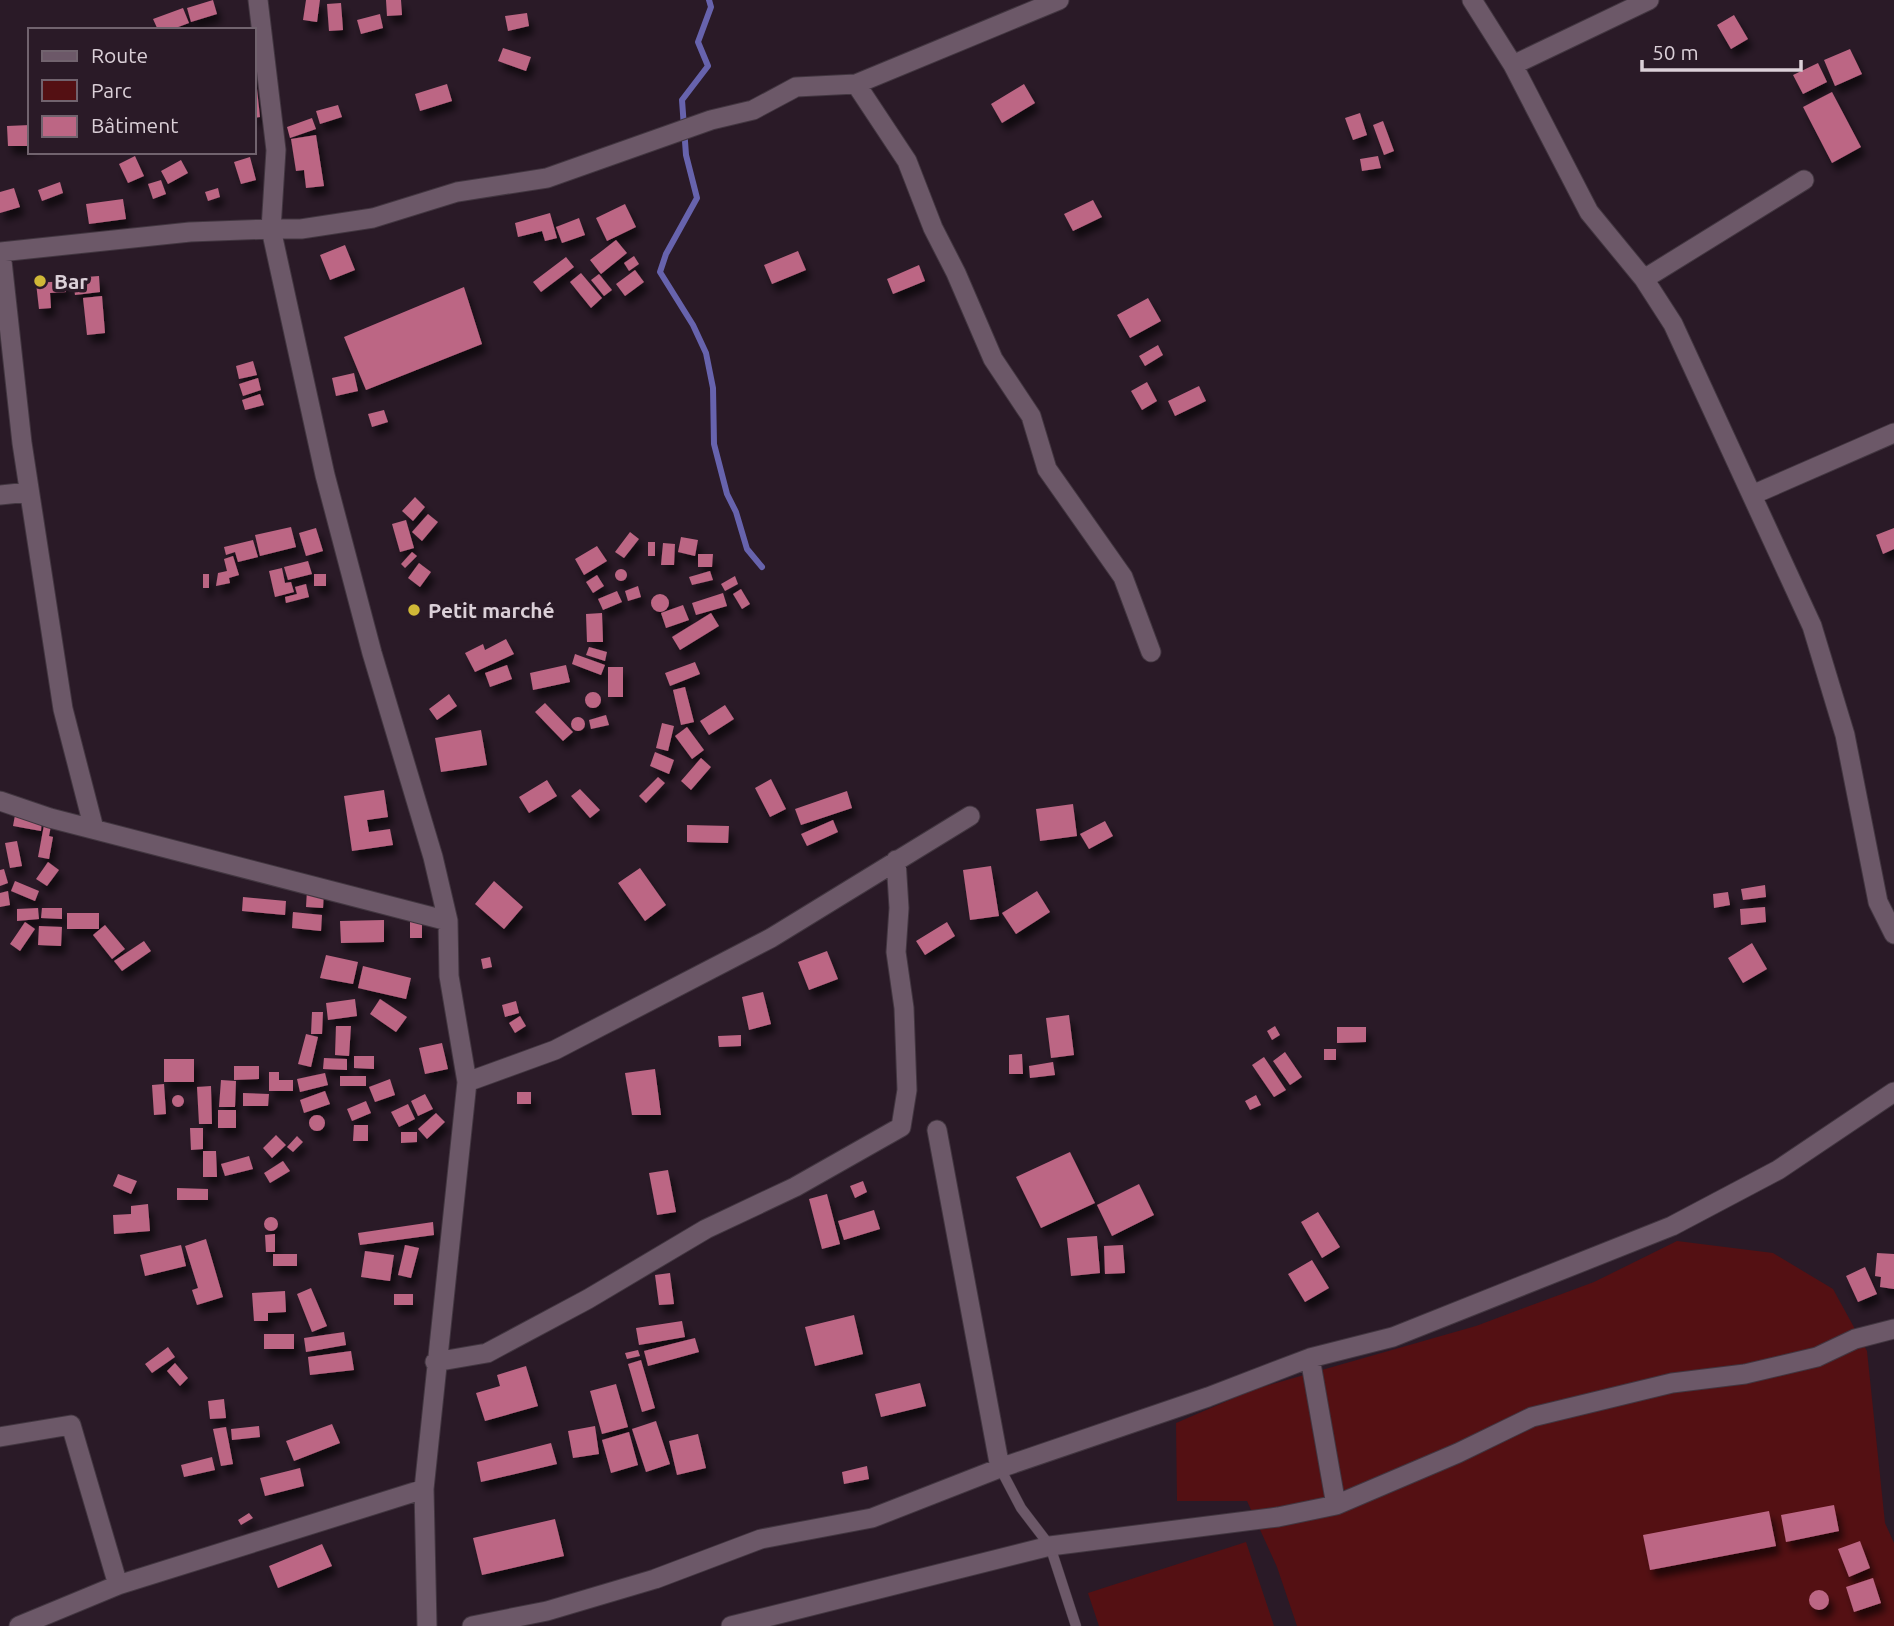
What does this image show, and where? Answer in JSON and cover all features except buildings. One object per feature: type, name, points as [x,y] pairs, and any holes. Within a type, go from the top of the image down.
[{"type":"street","points":[[258,0],[276,150],[271,229],[325,475],[373,653],[433,857],[448,921],[449,976],[467,1082],[435,1362],[424,1489],[427,1626]]},
{"type":"street","points":[[94,829],[63,709],[29,492],[0,252],[190,232],[302,229],[373,218],[457,192],[547,178],[711,120],[753,110],[796,87],[856,84],[1059,0]]},
{"type":"street","points":[[1472,0],[1513,65],[1589,212],[1644,279],[1674,324],[1812,626],[1845,736],[1878,902],[1894,934]]},
{"type":"street","points":[[1513,65],[1649,0]]},
{"type":"street","points":[[856,84],[907,161],[933,228],[956,272],[993,359],[1031,416],[1047,469],[1123,577],[1151,652]]},
{"type":"street","points":[[1644,279],[1804,180]]},
{"type":"street","points":[[1752,495],[1894,433]]},
{"type":"street","points":[[0,495],[29,492]]},
{"type":"street","points":[[0,801],[94,829],[448,921]]},
{"type":"street","points":[[467,1082],[555,1050],[771,938],[970,816]]},
{"type":"street","points":[[435,1362],[487,1353],[588,1299],[706,1229],[795,1187],[901,1127],[907,1090],[904,1008],[896,951],[899,908],[896,860]]},
{"type":"street","points":[[472,1626],[547,1611],[656,1580],[761,1539],[872,1518],[1000,1468],[1208,1397],[1310,1358],[1393,1337],[1672,1226],[1778,1170],[1894,1092]]},
{"type":"street","points":[[937,1130],[1000,1468]]},
{"type":"street","points":[[731,1626],[1049,1546],[1266,1518],[1336,1505],[1458,1453],[1532,1417],[1672,1383],[1745,1374],[1816,1357],[1854,1339],[1894,1329]]},
{"type":"street","points":[[1310,1358],[1336,1505]]},
{"type":"street","points":[[0,1437],[71,1425],[118,1585]]},
{"type":"street","points":[[19,1626],[118,1585],[424,1489]]},
{"type":"lane","points":[[1000,1468],[1021,1508],[1049,1546],[1076,1626]]},
{"type":"green space","points":[[1677,1241],[1773,1253],[1833,1289],[1867,1351],[1885,1523],[1894,1543],[1894,1626],[1297,1626],[1277,1567],[1247,1501],[1177,1501],[1176,1423],[1255,1389],[1476,1326],[1594,1282]]},
{"type":"green space","points":[[1246,1542],[1274,1626],[1099,1626],[1088,1593]]},
{"type":"waterway","points":[[709,0],[711,7],[698,42],[708,66],[682,100],[686,155],[697,198],[666,254],[660,272],[693,325],[706,353],[713,388],[714,444],[727,494],[736,512],[747,549],[762,567]]},
{"type":"place","name":"Bar","points":[[40,281]]},
{"type":"place","name":"Petit marché","points":[[414,610]]}]
